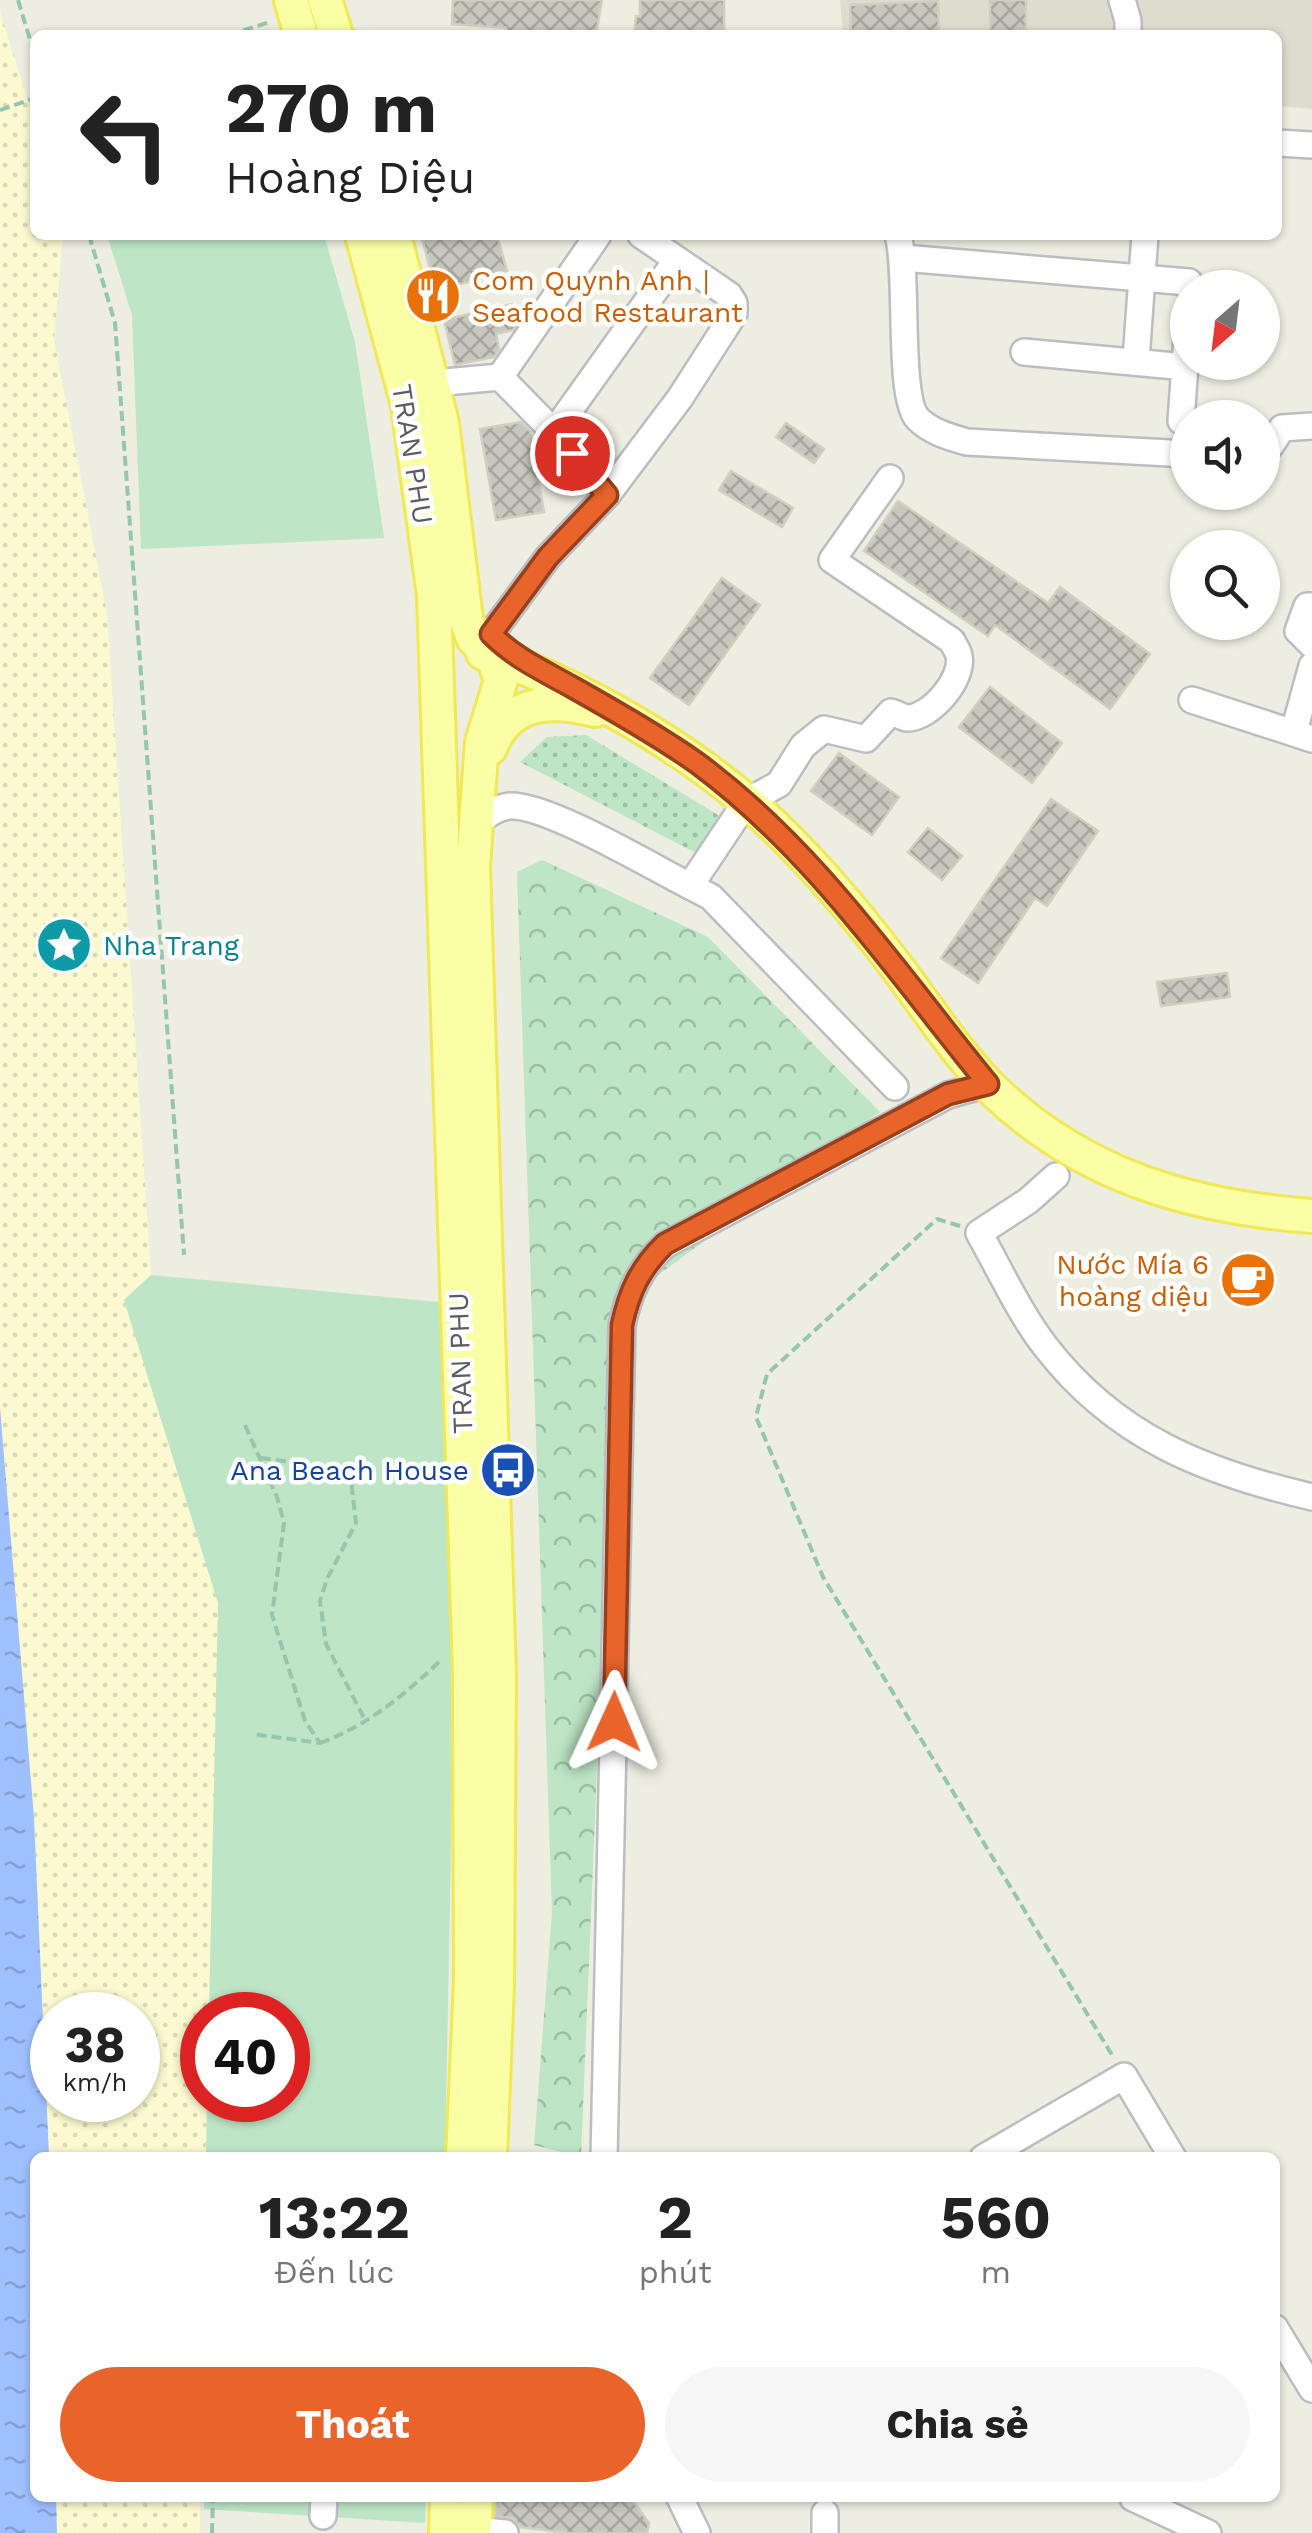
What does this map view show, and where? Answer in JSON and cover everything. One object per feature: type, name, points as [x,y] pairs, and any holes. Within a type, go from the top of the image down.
[{"type":"main road","points":[[325,0],[334,30]]},
{"type":"main road","name":"TRAN PHU","points":[[363,240],[408,405],[434,596],[470,1672],[471,1981],[463,2152]]},
{"type":"main road","name":"TRAN PHU","points":[[395,240],[434,382],[450,472],[462,592],[488,644]]},
{"type":"main road","points":[[488,644],[499,670],[497,701]]},
{"type":"main road","points":[[619,718],[579,702],[515,693],[468,714],[449,706],[438,683],[446,659],[488,644],[593,699],[695,762],[793,844],[988,1084],[1066,1148],[1126,1178],[1194,1199],[1312,1216]]},
{"type":"main road","name":"TRAN PHU","points":[[490,2152],[497,1984],[498,1675],[473,866],[485,723],[497,701]]},
{"type":"main road","points":[[479,775],[494,736],[507,719],[520,711],[556,704],[619,718]]},
{"type":"main road","points":[[452,2502],[475,2525]]},
{"type":"street","points":[[1122,0],[1128,30]]},
{"type":"street","points":[[1282,143],[1312,145]]},
{"type":"street","points":[[500,376],[595,240]]},
{"type":"street","points":[[488,644],[548,557],[607,495],[680,398],[734,314],[729,295],[648,240]]},
{"type":"street","points":[[1136,360],[1145,240]]},
{"type":"street","points":[[1170,280],[1100,276],[900,246],[907,401],[919,421],[967,442],[1170,453]]},
{"type":"street","points":[[554,432],[676,261]]},
{"type":"street","points":[[1024,352],[1170,364]]},
{"type":"street","points":[[434,382],[500,376]]},
{"type":"street","points":[[500,376],[607,495]]},
{"type":"street","points":[[1280,431],[1312,426]]},
{"type":"street","points":[[690,886],[746,802],[780,784],[804,746],[824,729],[866,740],[891,712],[906,718],[926,712],[948,691],[960,657],[952,641],[832,560],[890,478]]},
{"type":"street","points":[[1312,606],[1307,606],[1298,630],[1312,645]]},
{"type":"street","points":[[1192,700],[1303,735],[1312,666]]},
{"type":"street","points":[[476,824],[487,814],[508,806],[539,809],[711,897],[895,1087]]},
{"type":"street","points":[[604,2152],[622,1325],[627,1302],[647,1261],[665,1244],[948,1094],[988,1084]]},
{"type":"street","points":[[1056,1176],[1028,1201],[978,1233],[1043,1344],[1120,1421],[1167,1450],[1217,1472],[1312,1497]]},
{"type":"street","points":[[993,2152],[1124,2076],[1169,2152]]},
{"type":"street","points":[[1280,2336],[1312,2389]]},
{"type":"street","points":[[682,2502],[698,2533]]},
{"type":"street","points":[[1142,2502],[1208,2533]]},
{"type":"path","points":[[18,0],[30,40]]},
{"type":"path","points":[[246,30],[289,18]]},
{"type":"path","points":[[0,110],[30,100]]},
{"type":"path","points":[[90,240],[115,323],[184,1255]]},
{"type":"path","points":[[978,1233],[937,1219],[768,1374],[756,1417],[823,1577],[1124,2076]]},
{"type":"path","points":[[245,1425],[277,1497],[284,1523],[272,1615],[304,1721],[320,1744]]},
{"type":"path","points":[[260,1458],[350,1470],[356,1523],[320,1601],[326,1644],[366,1722]]},
{"type":"path","points":[[252,1734],[320,1744],[394,1705],[439,1662]]},
{"type":"path","points":[[212,2533],[213,2502]]},
{"type":"shaded area","points":[[840,0],[1312,0],[1312,109],[1282,106],[1282,30],[843,30]]},
{"type":"green space","points":[[109,240],[325,240],[355,342],[384,538],[141,549],[132,315]]},
{"type":"green space","points":[[586,735],[723,818],[696,853],[520,762],[547,737]]},
{"type":"green space","points":[[542,860],[708,937],[880,1112],[616,1306],[581,2152],[534,2145],[552,1913],[517,872]]},
{"type":"green space","points":[[151,1275],[439,1302],[455,1635],[445,2152],[206,2152],[207,2122],[310,2122],[310,1992],[210,1992],[218,1603],[124,1300]]},
{"type":"green space","points":[[204,2502],[426,2502],[425,2523],[204,2509]]},
{"type":"sand","name":"Nha Trang","points":[[0,11],[30,108],[30,240],[63,240],[54,339],[107,614],[151,1275],[124,1300],[218,1603],[210,1992],[180,1992],[180,2122],[207,2122],[206,2152],[49,2152],[47,2122],[160,2122],[160,1992],[42,1992],[34,1818],[0,1408]]},
{"type":"sand","points":[[56,2502],[200,2502],[200,2533],[57,2533]]},
{"type":"water","points":[[0,1408],[34,1818],[42,1992],[30,1992],[30,2122],[47,2122],[49,2152],[30,2152],[30,2502],[56,2502],[57,2533],[0,2533]]},
{"type":"building","points":[[453,0],[602,0],[597,30],[506,30],[452,24]]},
{"type":"building","points":[[640,0],[724,0],[724,30],[635,30],[636,16],[640,17]]},
{"type":"building","points":[[990,0],[1026,0],[1026,30],[990,30]]},
{"type":"building","points":[[938,1],[939,30],[851,30],[850,5]]},
{"type":"building","points":[[422,240],[498,240],[507,271],[436,291]]},
{"type":"building","points":[[512,304],[517,324],[513,330],[496,334],[499,349],[494,357],[455,365],[444,320]]},
{"type":"building","points":[[521,422],[530,431],[544,512],[496,520],[480,429]]},
{"type":"building","points":[[786,423],[824,449],[814,463],[776,437]]},
{"type":"building","points":[[731,471],[793,508],[782,527],[719,490]]},
{"type":"building","points":[[898,501],[1048,603],[1060,587],[1150,654],[1110,709],[995,625],[988,636],[864,551]]},
{"type":"building","points":[[722,578],[760,605],[689,705],[650,678]]},
{"type":"building","points":[[990,687],[1062,743],[1032,783],[959,727]]},
{"type":"building","points":[[839,753],[899,797],[872,835],[811,791]]},
{"type":"building","points":[[1051,799],[1098,831],[1047,906],[1035,898],[978,983],[941,958]]},
{"type":"building","points":[[928,828],[962,856],[942,880],[908,852]]},
{"type":"building","points":[[1227,973],[1230,997],[1161,1006],[1157,982]]},
{"type":"building","points":[[496,2502],[634,2502],[649,2523],[647,2533],[569,2533],[520,2527],[514,2519],[495,2516]]},
{"type":"place","name":"Com Quynh Anh | Seafood Restaurant","points":[[433,296]]},
{"type":"place","name":"Nha Trang","points":[[64,945]]},
{"type":"place","name":"Nước Mía 6 hoàng diệu","points":[[1248,1280]]},
{"type":"place","name":"Ana Beach House","points":[[508,1470]]},
{"type":"route","points":[[572,453],[607,495],[548,557],[491,634],[544,674],[568,684],[695,762],[793,844],[863,925],[988,1084],[948,1094],[665,1244],[647,1261],[634,1284],[622,1325],[614,1722]]}]
